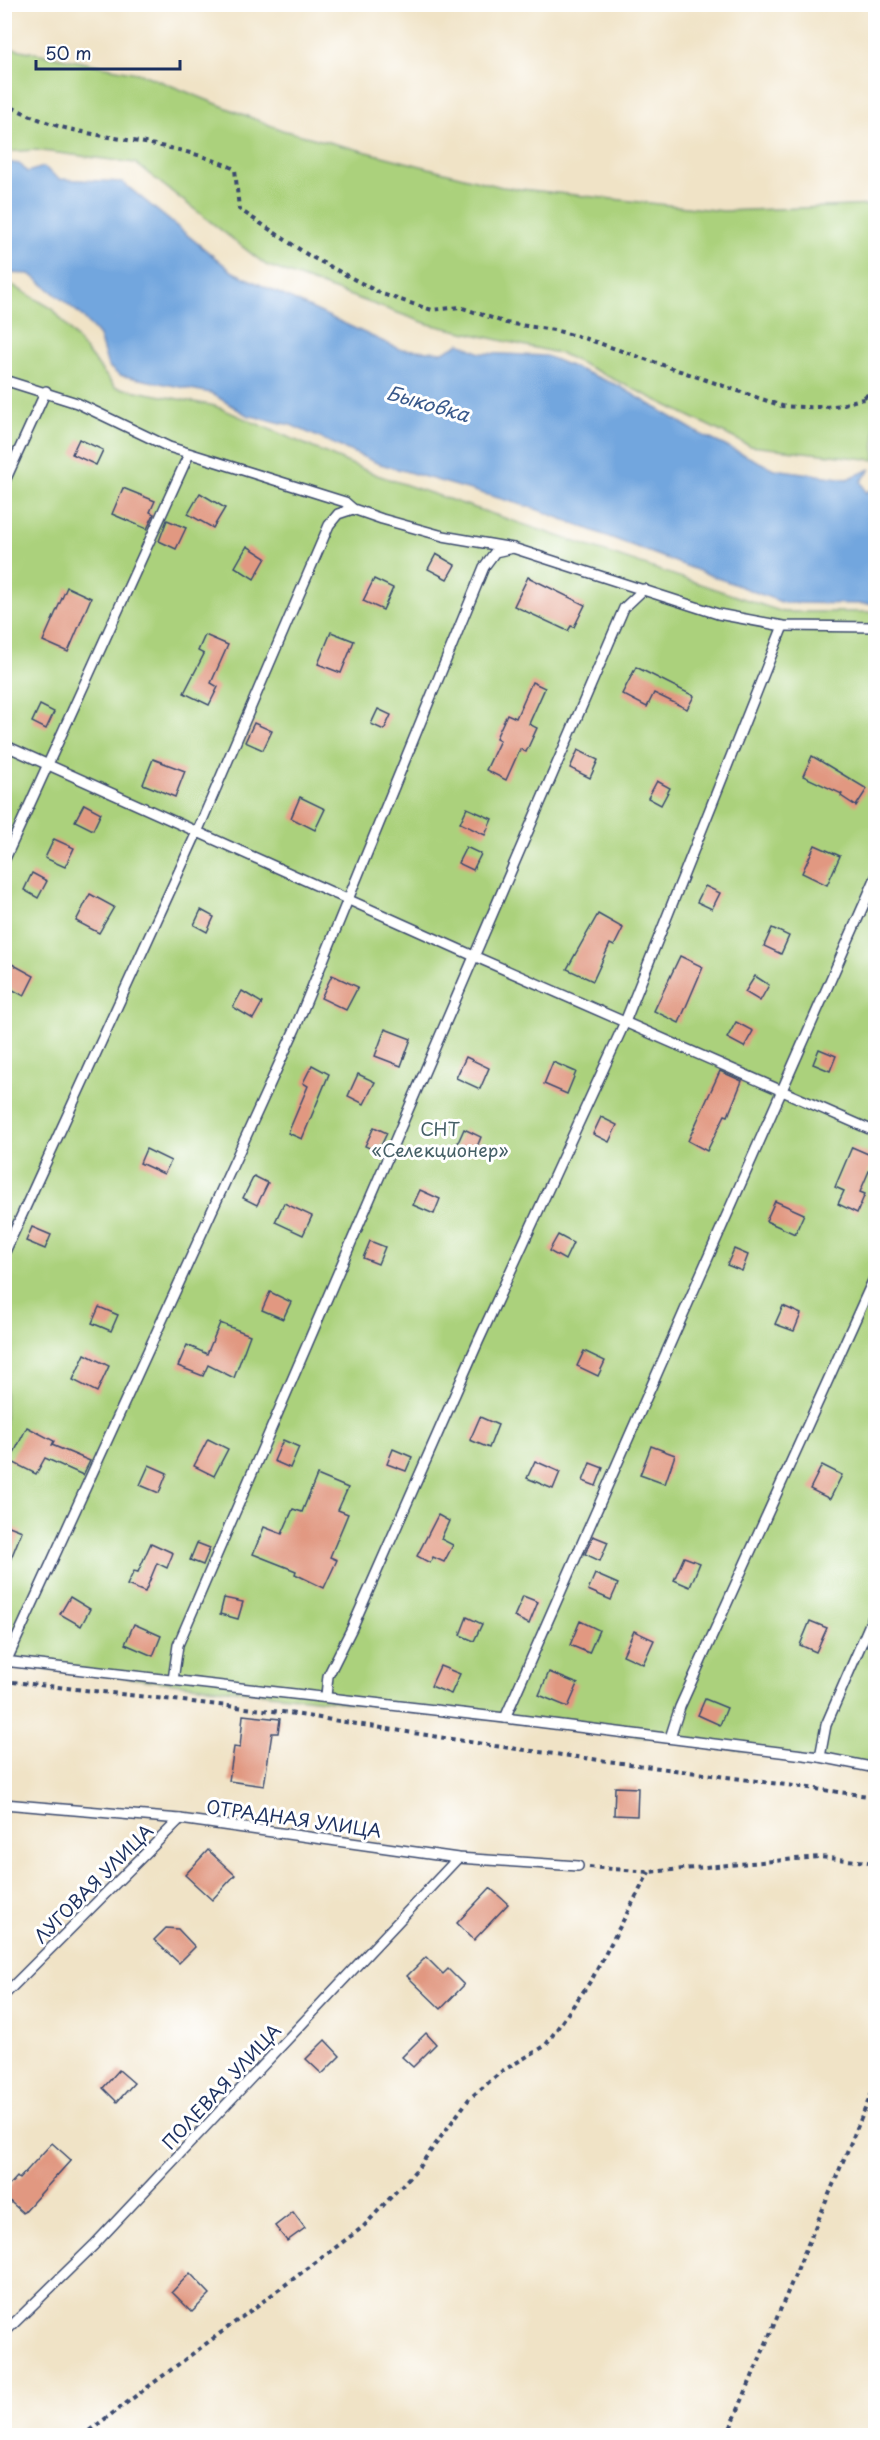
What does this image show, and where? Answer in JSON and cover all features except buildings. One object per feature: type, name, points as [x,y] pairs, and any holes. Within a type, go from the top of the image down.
[{"type":"lane","points":[[4,380],[46,391],[189,454],[345,502],[353,509],[443,536],[513,548],[718,614],[783,626],[876,627]]},
{"type":"lane","points":[[4,483],[46,391]]},
{"type":"lane","points":[[4,861],[189,454]]},
{"type":"lane","points":[[4,1254],[198,830],[329,525],[338,514],[353,509]]},
{"type":"lane","points":[[513,548],[495,552],[484,567],[295,1029],[5,1661],[326,1696],[670,1738],[820,1757],[876,1768]]},
{"type":"lane","points":[[173,1680],[178,1646],[624,608],[644,589]]},
{"type":"lane","points":[[326,1696],[328,1676],[352,1628],[478,1342],[625,1022],[783,626]]},
{"type":"lane","points":[[4,745],[198,830],[476,957],[876,1132]]},
{"type":"lane","points":[[505,1718],[876,877]]},
{"type":"lane","points":[[670,1738],[680,1707],[876,1274]]},
{"type":"lane","points":[[820,1757],[826,1725],[876,1610]]},
{"type":"lane","name":"ОТРАДНАЯ УЛИЦА","points":[[4,1804],[180,1819],[458,1858],[578,1866]]},
{"type":"lane","name":"ЛУГОВАЯ УЛИЦА","points":[[4,1995],[180,1819]]},
{"type":"lane","name":"ПОЛЕВАЯ УЛИЦА","points":[[4,2333],[94,2245],[458,1858]]},
{"type":"path","points":[[4,104],[67,129],[146,141],[216,160],[235,169],[239,209],[308,255],[382,294],[432,309],[460,306],[506,323],[554,330],[584,338],[782,406],[812,408],[837,406],[864,397],[876,390]]},
{"type":"path","points":[[864,397],[876,400]]},
{"type":"path","points":[[4,1681],[273,1710],[495,1746],[876,1797]]},
{"type":"path","points":[[578,1866],[649,1872],[819,1857],[876,1863]]},
{"type":"path","points":[[82,2436],[363,2227],[418,2168],[469,2099],[502,2071],[545,2046],[592,1979],[649,1872]]},
{"type":"path","points":[[727,2436],[876,2083]]},
{"type":"green space","points":[[5,47],[142,74],[282,130],[502,187],[723,211],[875,205],[875,460],[750,446],[562,354],[428,324],[266,265],[135,163],[35,150],[5,152]]},
{"type":"green space","name":"СНТ «Селекционер»","points":[[5,281],[53,309],[115,387],[215,406],[377,475],[783,612],[875,612],[875,1769],[660,1738],[5,1664]]},
{"type":"water","name":"Быковка","points":[[4,162],[20,164],[27,172],[44,167],[59,179],[122,182],[233,272],[399,349],[443,352],[460,343],[480,353],[546,356],[619,386],[700,434],[774,469],[847,479],[871,469],[861,481],[866,493],[875,486],[875,604],[784,603],[533,508],[377,463],[291,425],[247,415],[211,393],[119,375],[108,366],[99,336],[80,314],[30,274],[5,273]]}]
